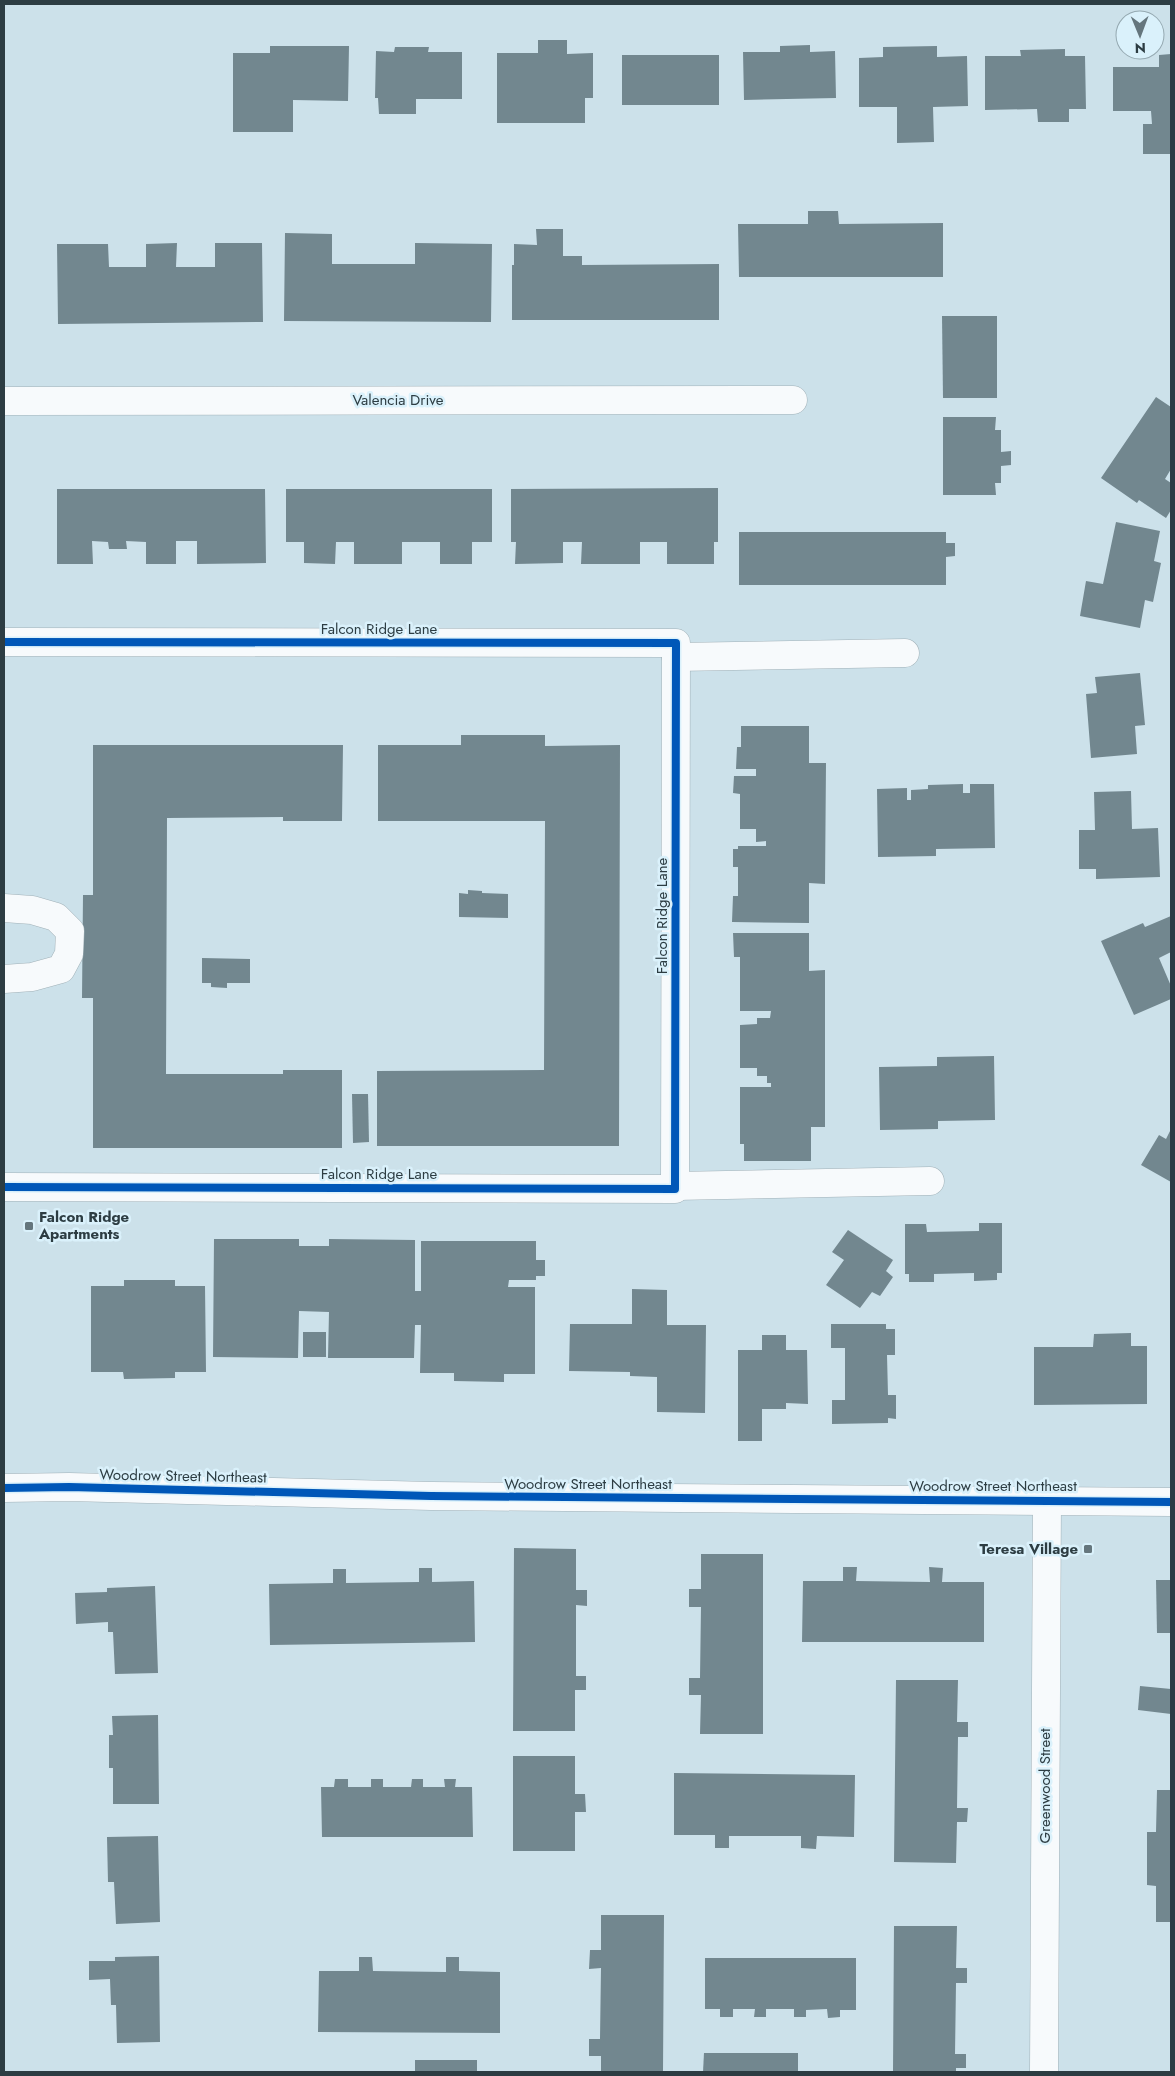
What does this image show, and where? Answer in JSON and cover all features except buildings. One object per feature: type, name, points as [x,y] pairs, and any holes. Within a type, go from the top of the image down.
[{"type":"street","name":"Valencia Drive","points":[[4,401],[793,400]]},
{"type":"street","name":"Falcon Ridge Lane","points":[[4,642],[676,643],[675,1186]]},
{"type":"street","points":[[676,657],[905,653]]},
{"type":"street","points":[[4,908],[32,910],[56,917],[70,931],[69,954],[61,969],[32,977],[4,980]]},
{"type":"street","name":"Falcon Ridge Lane","points":[[4,1187],[675,1189],[675,1186],[930,1181]]},
{"type":"street","name":"Woodrow Street Northeast","points":[[4,1488],[69,1487],[441,1496],[1171,1502]]},
{"type":"street","name":"Greenwood Street","points":[[1044,2072],[1047,1500]]},
{"type":"cycle path","points":[[4,642],[676,643],[675,1189],[4,1187]]},
{"type":"cycle path","points":[[4,1488],[69,1487],[431,1496],[1171,1502]]},
{"type":"place","name":"Falcon Ridge Apartments","points":[[29,1226]]},
{"type":"place","name":"Teresa Village","points":[[1088,1549]]}]
